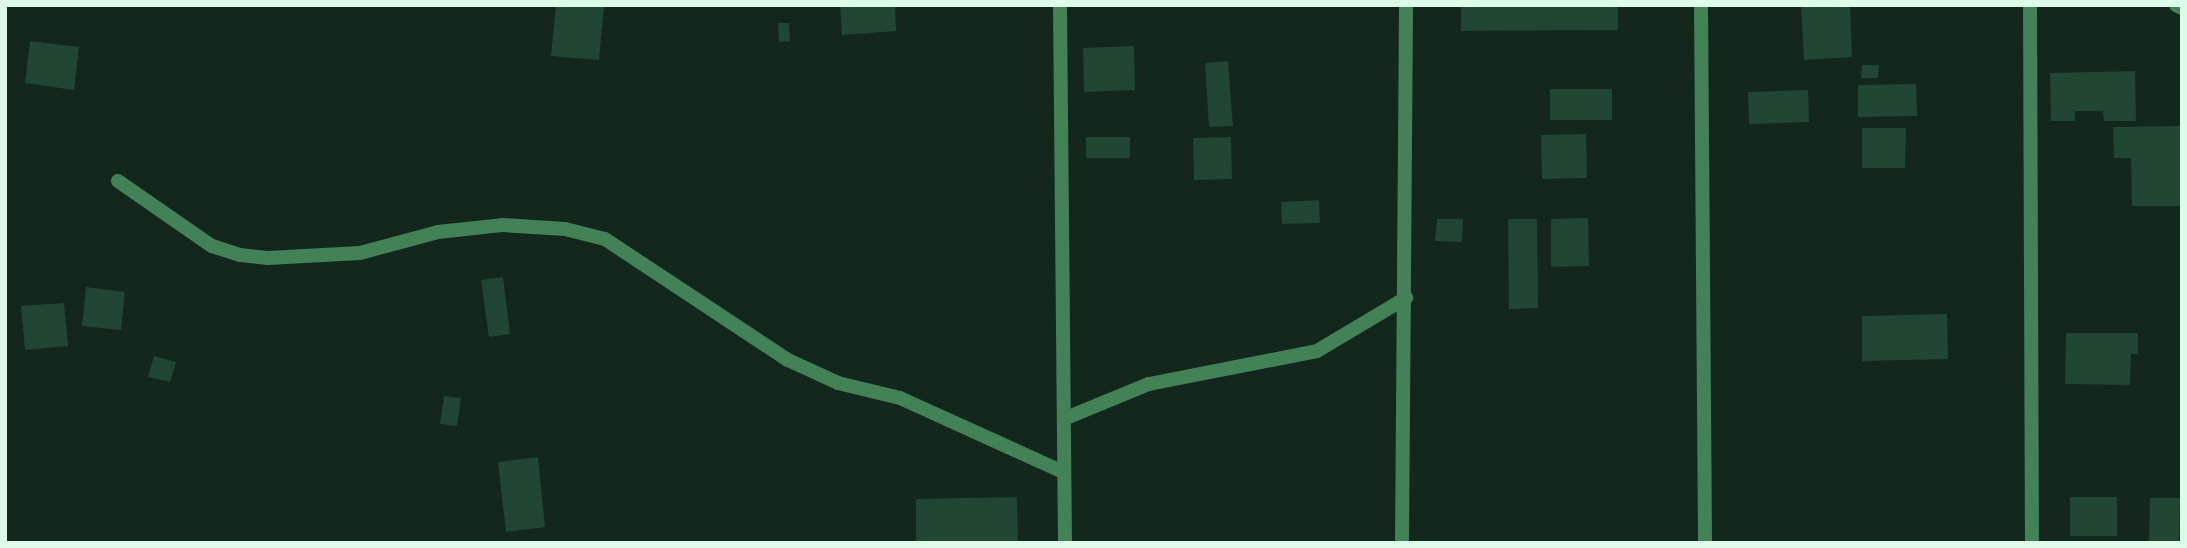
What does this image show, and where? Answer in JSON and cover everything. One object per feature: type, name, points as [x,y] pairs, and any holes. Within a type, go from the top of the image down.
[{"type":"street","points":[[1060,5],[1066,418],[1063,472],[1065,543]]},
{"type":"street","points":[[1402,543],[1406,298],[1406,5]]},
{"type":"street","points":[[1701,5],[1705,543]]},
{"type":"street","points":[[2030,5],[2032,543]]},
{"type":"street","points":[[2176,5],[2182,8]]},
{"type":"street","points":[[118,181],[212,246],[249,256],[360,253],[438,232],[502,225],[565,229],[605,239],[788,360],[838,383],[900,398],[1063,472]]},
{"type":"street","points":[[1066,418],[1149,384],[1317,351],[1406,298]]},
{"type":"building","points":[[556,5],[604,5],[599,60],[551,56]]},
{"type":"building","points":[[840,5],[895,5],[896,31],[842,35]]},
{"type":"building","points":[[1461,5],[1618,5],[1618,30],[1461,31]]},
{"type":"building","points":[[1801,5],[1850,5],[1852,57],[1804,60]]},
{"type":"building","points":[[778,23],[789,23],[790,41],[779,42]]},
{"type":"building","points":[[30,41],[79,47],[74,90],[25,83]]},
{"type":"building","points":[[1134,46],[1135,90],[1084,92],[1083,48]]},
{"type":"building","points":[[1228,61],[1233,126],[1209,127],[1205,63]]},
{"type":"building","points":[[1862,65],[1879,65],[1878,78],[1861,78]]},
{"type":"building","points":[[2135,71],[2136,121],[2104,121],[2103,111],[2075,111],[2075,121],[2051,121],[2050,73]]},
{"type":"building","points":[[1916,84],[1917,116],[1858,117],[1858,85]]},
{"type":"building","points":[[1550,89],[1612,89],[1612,120],[1550,120]]},
{"type":"building","points":[[1808,90],[1809,122],[1749,124],[1748,92]]},
{"type":"building","points":[[2182,126],[2182,206],[2132,206],[2131,158],[2114,158],[2113,127]]},
{"type":"building","points":[[1862,128],[1906,128],[1905,168],[1862,168]]},
{"type":"building","points":[[1586,134],[1587,178],[1542,179],[1541,135]]},
{"type":"building","points":[[1086,137],[1130,137],[1130,158],[1086,158]]},
{"type":"building","points":[[1231,137],[1232,179],[1194,180],[1193,138]]},
{"type":"building","points":[[1319,200],[1320,223],[1282,224],[1281,202]]},
{"type":"building","points":[[1588,218],[1589,266],[1551,267],[1551,219]]},
{"type":"building","points":[[1437,219],[1463,219],[1462,242],[1435,241]]},
{"type":"building","points":[[1508,219],[1537,219],[1538,308],[1509,309]]},
{"type":"building","points":[[503,277],[510,334],[489,337],[481,280]]},
{"type":"building","points":[[86,287],[125,292],[121,330],[82,326]]},
{"type":"building","points":[[64,303],[68,346],[25,350],[21,306]]},
{"type":"building","points":[[1947,314],[1948,359],[1862,361],[1862,316]]},
{"type":"building","points":[[2066,333],[2138,333],[2138,354],[2131,354],[2130,385],[2065,384]]},
{"type":"building","points":[[154,356],[176,362],[170,382],[148,377]]},
{"type":"building","points":[[444,396],[461,398],[457,426],[440,424]]},
{"type":"building","points":[[538,457],[545,527],[506,532],[498,462]]},
{"type":"building","points":[[1017,497],[1018,543],[916,543],[916,499]]},
{"type":"building","points":[[2070,497],[2117,497],[2117,536],[2070,536]]},
{"type":"building","points":[[2150,498],[2180,498],[2179,543],[2149,543]]}]
